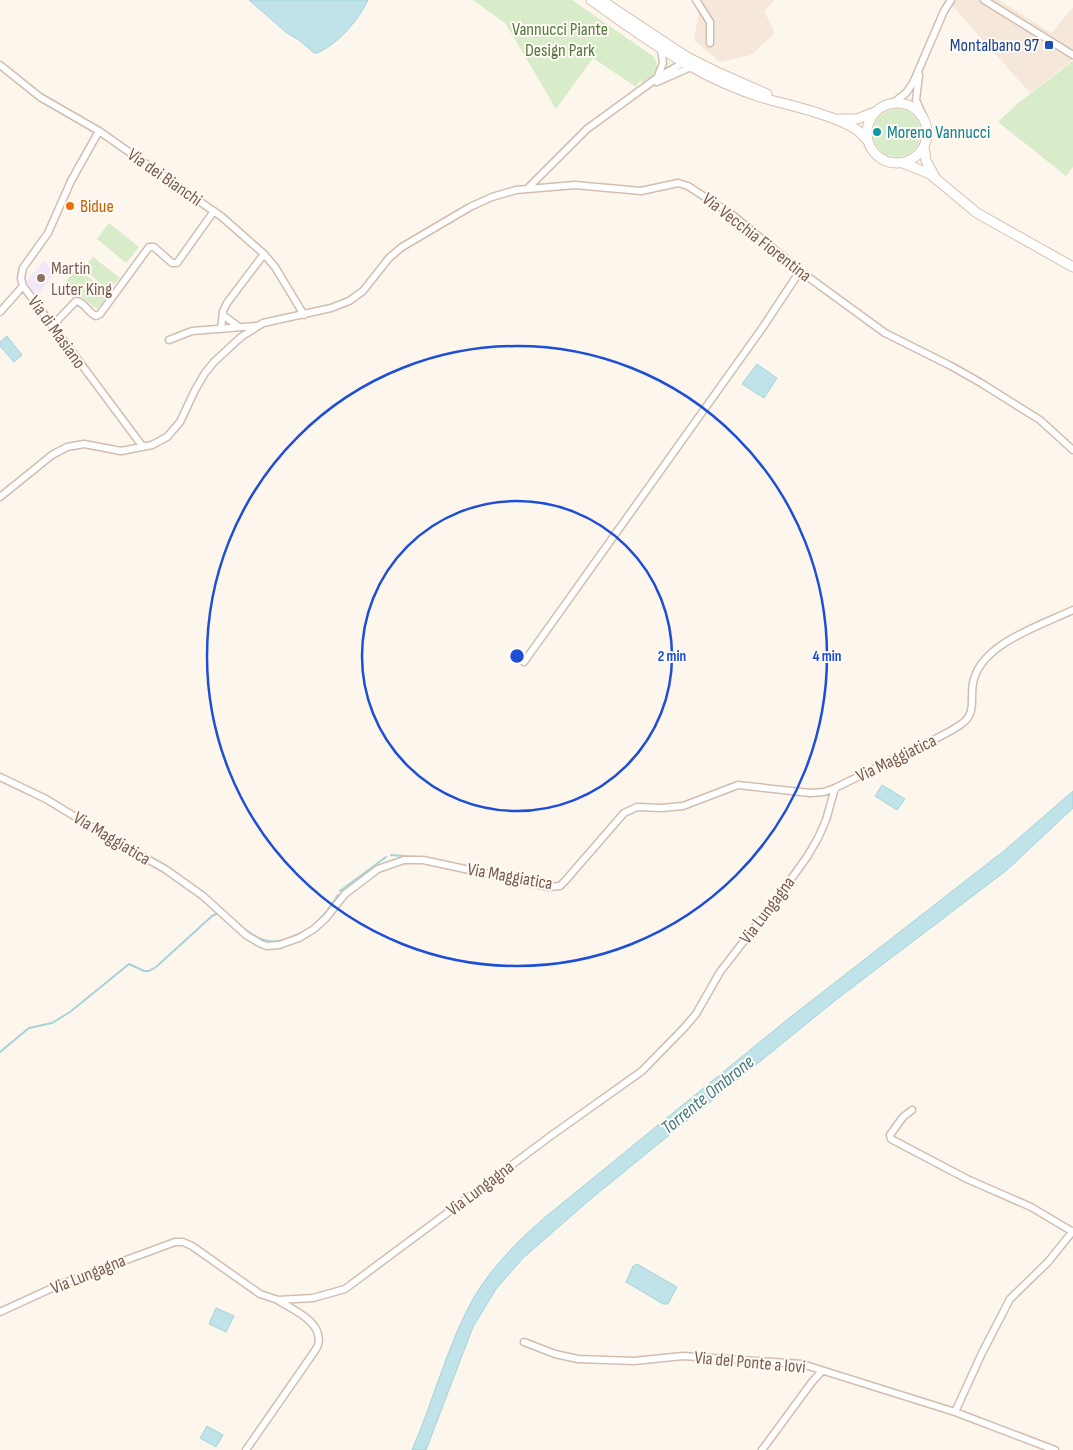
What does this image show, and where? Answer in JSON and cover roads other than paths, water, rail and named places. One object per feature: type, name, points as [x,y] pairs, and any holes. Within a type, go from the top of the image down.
[{"type":"main road","points":[[591,0],[682,62],[693,64],[773,96],[782,103],[829,118],[857,130],[868,141]]},
{"type":"main road","points":[[601,0],[693,64]]},
{"type":"main road","points":[[829,118],[857,120],[893,103],[911,106],[924,118],[927,135],[924,147],[918,156],[904,163]]},
{"type":"main road","points":[[877,110],[869,122],[867,132],[868,141],[873,152],[880,158],[891,163],[904,163],[925,171],[977,213],[1073,266]]},
{"type":"main road","points":[[924,147],[926,161],[936,179]]},
{"type":"street","points":[[696,0],[710,22],[710,43]]},
{"type":"street","points":[[944,0],[944,11]]},
{"type":"street","points":[[893,103],[909,89],[944,11],[951,0]]},
{"type":"street","points":[[984,0],[1073,55]]},
{"type":"street","points":[[657,78],[663,63],[661,48]]},
{"type":"street","points":[[528,188],[582,134],[638,91],[682,62]]},
{"type":"street","points":[[638,91],[693,64]]},
{"type":"street","points":[[921,64],[916,98],[924,118]]},
{"type":"street","name":"Via dei Bianchi","points":[[0,65],[40,97],[99,131],[214,211],[264,254],[275,267],[304,315]]},
{"type":"street","name":"Via di Masiano","points":[[99,131],[71,181],[48,234],[23,268],[21,278],[23,286],[143,447]]},
{"type":"street","name":"Via Vecchia Fiorentina","points":[[0,497],[52,456],[68,447],[84,444],[117,451],[143,447],[159,442],[173,432],[180,422],[200,380],[210,367],[241,337],[258,326],[331,308],[357,296],[396,252],[417,237],[470,207],[504,193],[528,188],[582,185],[641,191],[684,184],[734,216],[800,271],[885,333],[968,375],[1032,415],[1054,431],[1073,450]]},
{"type":"street","points":[[52,326],[76,302],[81,303],[92,315],[100,314],[149,247],[154,247],[172,263],[178,263],[214,211]]},
{"type":"street","points":[[221,329],[223,315],[229,300],[264,254]]},
{"type":"street","points":[[524,662],[763,327],[800,271]]},
{"type":"street","points":[[0,312],[23,286]]},
{"type":"street","points":[[223,315],[239,327]]},
{"type":"street","points":[[169,340],[187,332],[258,326]]},
{"type":"street","name":"Via Maggiatica","points":[[0,776],[50,801],[165,869],[203,896],[246,935],[261,944],[274,946],[299,938],[314,929],[326,918],[345,894],[367,876],[388,864],[404,860],[424,860],[549,887],[557,887],[565,881],[622,816],[633,808],[683,806],[738,785],[810,794],[835,788],[963,723],[972,708],[973,681],[979,666],[988,655],[1000,645],[1073,610]]},
{"type":"street","name":"Via Lungagna","points":[[0,1312],[61,1284],[164,1244],[180,1241],[196,1248],[260,1294],[278,1300],[313,1298],[345,1289],[642,1070],[696,1014],[720,972],[807,857],[826,820],[835,788]]},
{"type":"street","points":[[912,1110],[895,1126],[890,1135],[891,1139],[967,1179],[1032,1207],[1073,1232],[1048,1262],[1010,1299],[982,1353],[955,1412]]},
{"type":"street","points":[[246,1450],[318,1344],[317,1331],[312,1322],[278,1300]]},
{"type":"street","name":"Via del Ponte a Iovi","points":[[524,1342],[555,1354],[578,1359],[634,1360],[683,1356],[795,1362],[849,1377],[955,1412],[1055,1450]]},
{"type":"street","points":[[762,1450],[822,1371]]},
{"type":"water","points":[[249,0],[368,0],[359,16],[340,38],[325,49],[314,53],[299,40],[287,33]]},
{"type":"water","points":[[7,336],[22,355],[14,362],[0,346],[0,342]]},
{"type":"water","points":[[757,364],[777,378],[764,398],[742,384]]},
{"type":"water","points":[[882,785],[905,799],[897,810],[875,796]]},
{"type":"water","name":"Torrente Ombrone","points":[[1073,791],[1073,808],[1007,870],[837,999],[593,1197],[523,1258],[496,1289],[473,1327],[426,1450],[412,1450],[464,1315],[482,1285],[500,1261],[521,1239],[788,1019],[1005,850]]},
{"type":"water","points":[[637,1264],[677,1287],[668,1304],[663,1304],[626,1282],[633,1266]]},
{"type":"water","points":[[216,1308],[234,1316],[226,1332],[209,1324]]},
{"type":"water","points":[[207,1426],[223,1435],[216,1447],[200,1438]]},
{"type":"waterway","points":[[391,855],[415,857]]},
{"type":"waterway","points":[[340,891],[386,857]]},
{"type":"waterway","points":[[318,921],[338,895]]},
{"type":"waterway","points":[[0,1052],[29,1028],[52,1023],[70,1012],[129,964],[144,971],[149,971],[156,967],[216,914]]},
{"type":"waterway","points":[[237,923],[256,937],[272,941],[279,941],[309,929]]},
{"type":"place","name":"Montalbano 97","points":[[1049,45]]},
{"type":"place","name":"Moreno Vannucci","points":[[877,132]]},
{"type":"place","name":"Bidue","points":[[70,206]]},
{"type":"place","name":"Martin Luter King","points":[[41,278]]},
{"type":"park label","name":"Vannucci Piante Design Park","points":[[560,39]]}]
